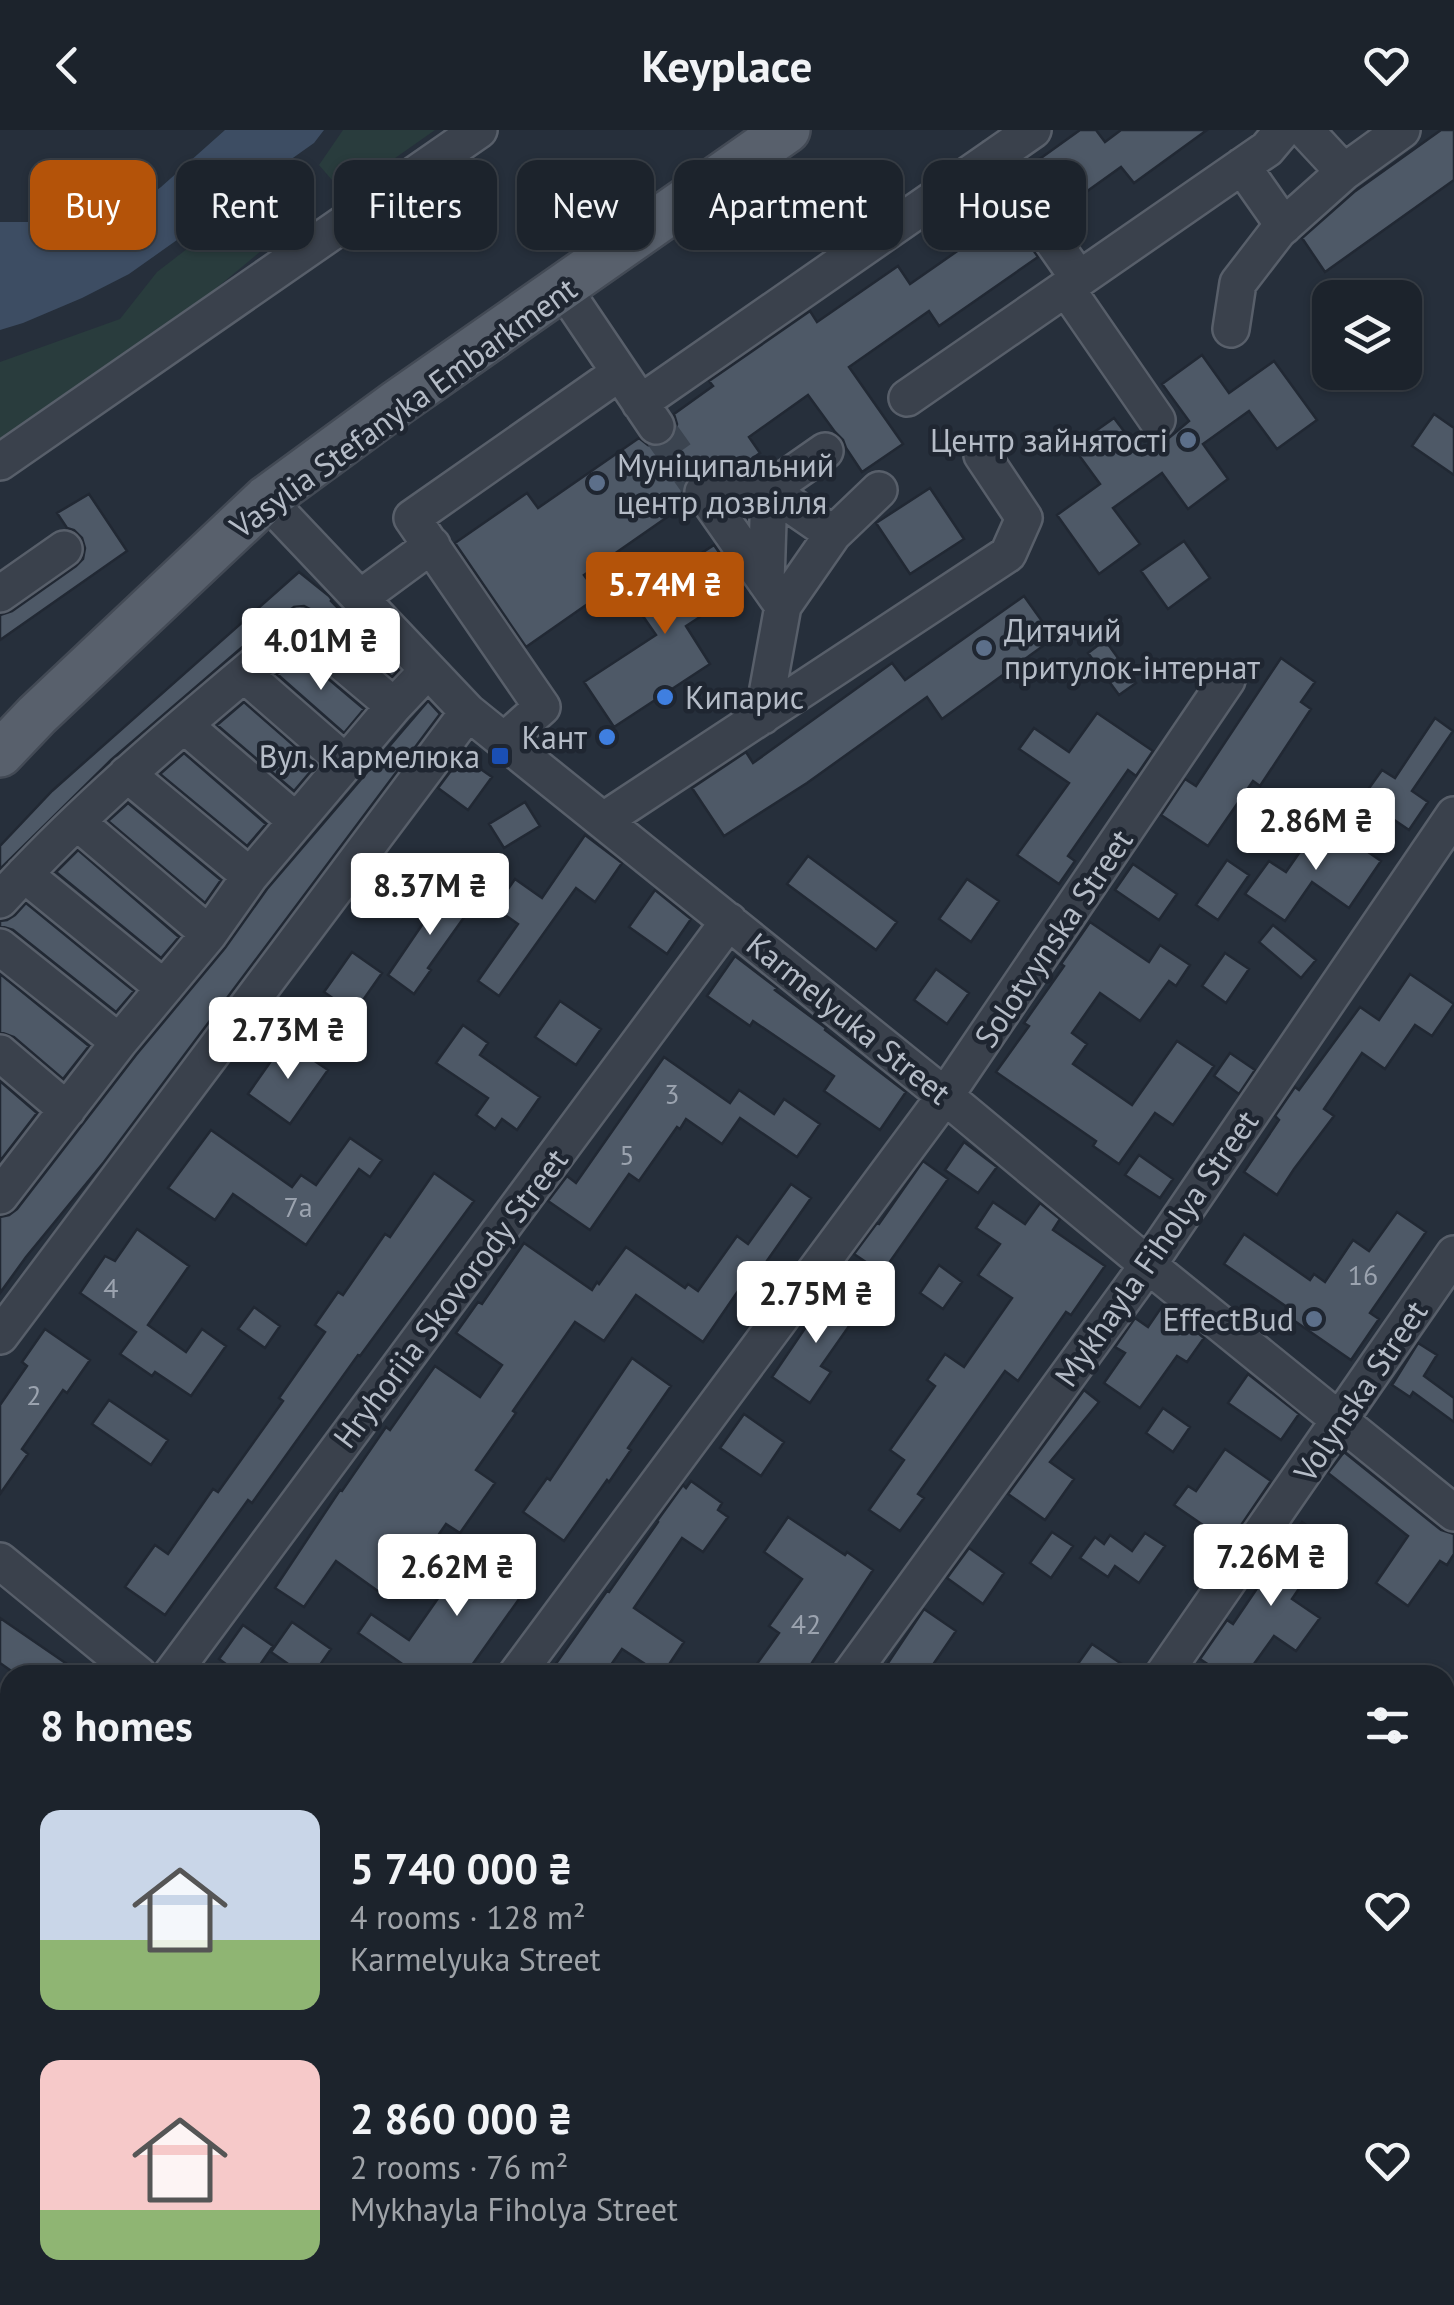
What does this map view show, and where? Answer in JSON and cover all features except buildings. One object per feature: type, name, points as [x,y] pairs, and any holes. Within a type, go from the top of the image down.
[{"type":"main road","name":"Vasylia Stefanyka Embarkment","points":[[0,754],[266,499],[787,130]]},
{"type":"street","points":[[0,462],[479,130]]},
{"type":"street","points":[[562,288],[648,414],[1033,130]]},
{"type":"street","points":[[908,398],[1267,149],[1282,130]]},
{"type":"street","points":[[1305,130],[1344,172]]},
{"type":"street","points":[[1231,329],[1238,283],[1284,226],[1344,172],[1402,130]]},
{"type":"street","points":[[994,157],[1158,420]]},
{"type":"street","points":[[1242,166],[1284,226]]},
{"type":"street","points":[[504,740],[542,708],[412,518],[620,373]]},
{"type":"street","points":[[775,594],[703,492],[769,490],[825,451]]},
{"type":"street","points":[[604,820],[1008,554],[1024,518],[982,455]]},
{"type":"street","points":[[769,490],[833,534]]},
{"type":"street","points":[[762,716],[775,594],[769,490]]},
{"type":"street","points":[[775,594],[880,490]]},
{"type":"street","name":"Karmelyuka Street","points":[[266,499],[468,712],[946,1096],[1454,1513]]},
{"type":"street","points":[[360,598],[432,545]]},
{"type":"street","points":[[0,594],[64,549]]},
{"type":"street","points":[[0,900],[127,774],[300,627],[394,706]]},
{"type":"street","points":[[6,1176],[67,1110],[210,934],[250,876],[428,670]]},
{"type":"street","points":[[244,674],[346,763]]},
{"type":"street","name":"Solotvynska Street","points":[[523,1665],[946,1096],[1227,680]]},
{"type":"street","points":[[0,1336],[468,712]]},
{"type":"street","points":[[184,725],[296,822]]},
{"type":"street","points":[[127,774],[250,876]]},
{"type":"street","name":"Mykhayla Fiholya Street","points":[[857,1665],[1148,1265],[1454,815]]},
{"type":"street","points":[[77,822],[210,934]]},
{"type":"street","points":[[24,874],[164,988]]},
{"type":"street","name":"Hryhoriia Skovorody Street","points":[[178,1665],[730,921]]},
{"type":"street","points":[[0,948],[119,1042]]},
{"type":"street","points":[[0,1053],[67,1110]]},
{"type":"street","name":"Volynska Street","points":[[1170,1665],[1454,1254]]},
{"type":"street","points":[[0,1561],[126,1665]]},
{"type":"shaded area","points":[[343,130],[435,130],[392,160],[334,160],[334,182],[319,165]]},
{"type":"shaded area","points":[[186,250],[261,251],[190,310],[0,453],[0,362],[120,319],[157,272]]},
{"type":"water","points":[[225,130],[324,130],[314,143],[290,160],[191,160]]},
{"type":"water","points":[[176,174],[176,241],[129,274],[82,298],[0,330],[0,222],[30,222],[30,250],[156,250],[156,191]]},
{"type":"tunnel","points":[[656,426],[703,492]]},
{"type":"place","name":"Центр зайнятості","points":[[1188,440]]},
{"type":"place","name":"Муніципальний центр дозвілля","points":[[597,483]]},
{"type":"place","name":"Дитячий притулок-інтернат","points":[[984,648]]},
{"type":"place","name":"Кипарис","points":[[665,697]]},
{"type":"place","name":"Кант","points":[[607,737]]},
{"type":"place","name":"Вул. Кармелюка","points":[[500,756]]},
{"type":"place","name":"EffectBud","points":[[1314,1319]]}]
